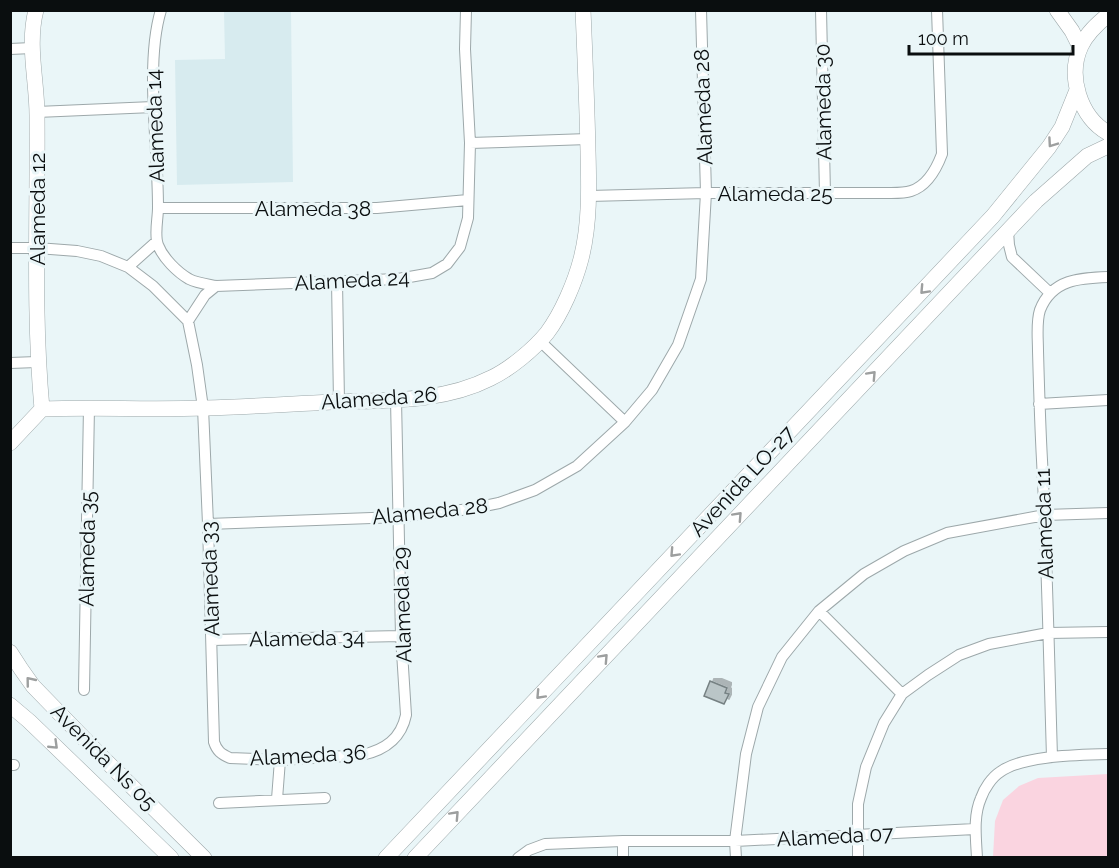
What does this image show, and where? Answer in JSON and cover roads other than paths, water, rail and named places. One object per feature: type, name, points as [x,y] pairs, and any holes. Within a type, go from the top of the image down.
[{"type":"street","name":"Alameda 12","points":[[36,10],[32,24],[32,48],[37,112],[37,362],[42,409]]},
{"type":"street","name":"Alameda 14","points":[[156,242],[158,208],[153,64],[156,27],[161,10]]},
{"type":"street","name":"Alameda 26","points":[[42,409],[203,408],[396,400],[439,396],[491,378],[511,366],[549,330],[571,288],[581,258],[589,196],[583,10]]},
{"type":"street","name":"Alameda 28","points":[[208,524],[399,517],[470,509],[499,503],[535,490],[577,466],[625,422],[652,390],[678,345],[701,279],[706,194],[701,10]]},
{"type":"street","name":"Alameda 30","points":[[821,10],[825,194]]},
{"type":"street","name":"Alameda 25","points":[[589,196],[910,192],[930,178],[942,154],[937,10]]},
{"type":"street","points":[[1057,10],[1080,47]]},
{"type":"street","name":"Alameda 24","points":[[156,242],[173,266],[187,278],[216,286],[398,279],[432,273],[447,264],[460,246],[468,218],[470,143],[465,49],[467,11]]},
{"type":"street","points":[[1108,15],[1094,26],[1080,47],[1075,68],[1077,90],[1086,112],[1101,129],[1108,133]]},
{"type":"street","points":[[10,49],[32,48]]},
{"type":"street","name":"Avenida LO-27","points":[[386,858],[993,216],[1049,147],[1062,127],[1077,90]]},
{"type":"street","points":[[37,112],[153,107]]},
{"type":"street","points":[[470,143],[588,139]]},
{"type":"street","name":"Avenida LO-27","points":[[415,858],[1036,201],[1087,156],[1108,146]]},
{"type":"street","name":"Alameda 38","points":[[158,208],[376,208],[468,200]]},
{"type":"street","points":[[1008,231],[1012,257],[1050,293],[1067,282],[1108,277]]},
{"type":"street","points":[[128,267],[156,242]]},
{"type":"street","points":[[10,248],[77,252],[101,256],[128,267],[153,286],[188,321],[205,295],[216,286]]},
{"type":"street","points":[[337,281],[339,402]]},
{"type":"street","name":"Alameda 11","points":[[1050,293],[1039,311],[1038,327],[1052,757]]},
{"type":"street","name":"Alameda 33","points":[[188,321],[203,408],[216,749]]},
{"type":"street","points":[[540,340],[625,422]]},
{"type":"street","points":[[10,363],[37,362]]},
{"type":"street","name":"Alameda 29","points":[[396,400],[401,636],[406,715],[404,726],[398,736]]},
{"type":"street","points":[[1039,404],[1108,400]]},
{"type":"street","name":"Alameda 35","points":[[84,690],[89,407]]},
{"type":"street","points":[[10,443],[42,409]]},
{"type":"street","points":[[736,858],[735,841],[746,754],[758,707],[782,657],[819,611],[864,574],[904,551],[947,533],[1045,515],[1108,513]]},
{"type":"street","points":[[819,611],[902,694]]},
{"type":"street","points":[[858,858],[858,804],[866,767],[884,723],[902,694],[959,656],[988,644],[1048,633],[1108,632]]},
{"type":"street","name":"Alameda 34","points":[[212,640],[401,636]]},
{"type":"street","name":"Avenida Ns 05","points":[[10,652],[33,686],[204,858]]},
{"type":"street","points":[[10,705],[171,858]]},
{"type":"street","name":"Alameda 36","points":[[216,749],[230,758],[280,760],[368,754],[375,753],[398,736]]},
{"type":"street","points":[[976,858],[975,829],[981,797],[998,772],[1011,765],[1052,757],[1108,754]]},
{"type":"street","points":[[277,799],[280,760]]},
{"type":"street","points":[[219,803],[325,798]]},
{"type":"street","name":"Alameda 07","points":[[518,858],[529,850],[545,844],[735,841],[975,829]]},
{"type":"street","points":[[623,842],[623,858]]}]
